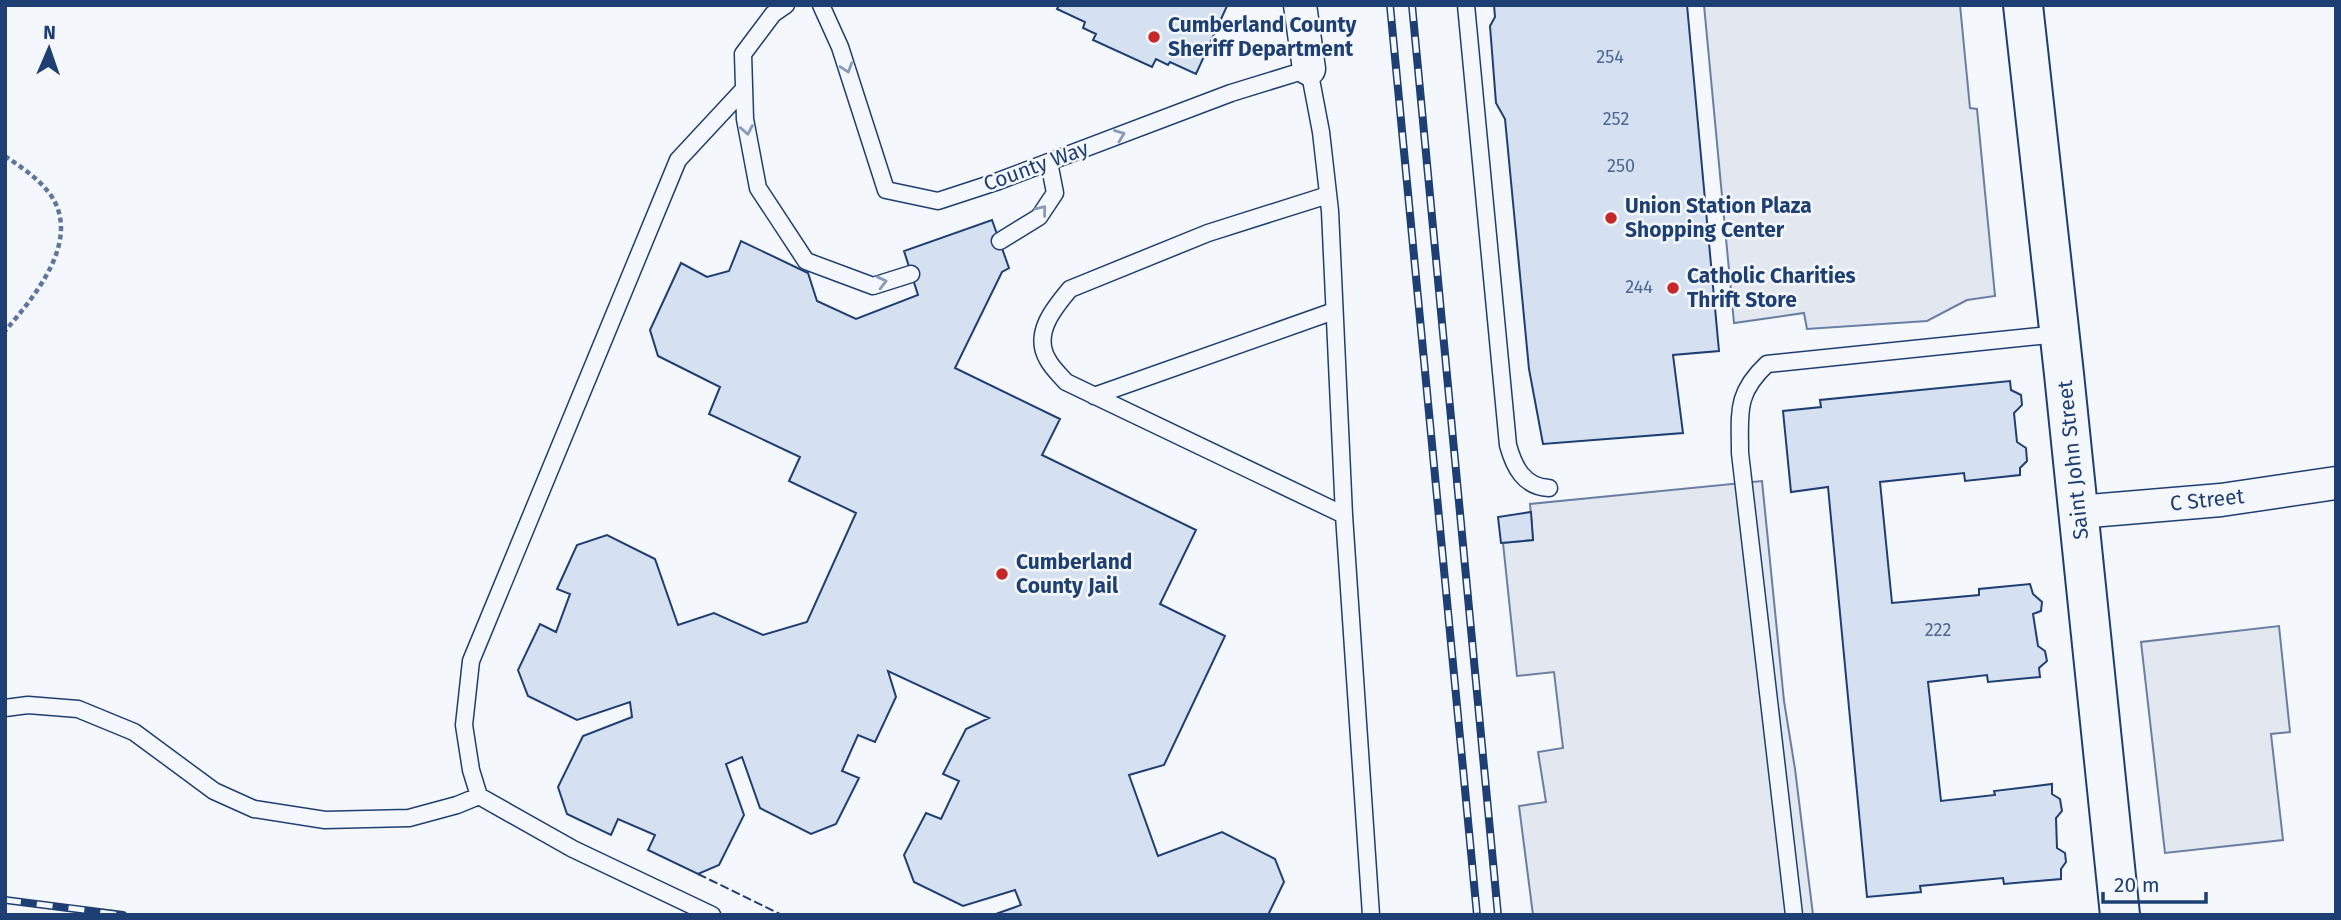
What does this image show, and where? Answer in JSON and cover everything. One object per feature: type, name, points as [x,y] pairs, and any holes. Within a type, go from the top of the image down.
[{"type":"main road","name":"Saint John Street","points":[[2023,5],[2120,915]]},
{"type":"street","points":[[1300,5],[1309,69]]},
{"type":"street","name":"C Street","points":[[2078,512],[2221,500],[2336,483]]},
{"type":"lane","points":[[786,5],[773,14],[743,54],[745,119],[758,188],[806,261],[873,286],[911,274]]},
{"type":"lane","name":"County Way","points":[[821,5],[840,47],[886,190],[938,201],[1231,93],[1309,69]]},
{"type":"lane","points":[[1466,5],[1508,445],[1513,464],[1524,479],[1540,488],[1549,488]]},
{"type":"lane","points":[[1309,69],[1321,132],[1328,195],[1344,515],[1371,915]]},
{"type":"lane","points":[[712,915],[573,849],[479,796],[471,770],[464,725],[471,661],[678,160],[744,89]]},
{"type":"lane","points":[[1000,241],[1039,217],[1055,193],[1049,162]]},
{"type":"lane","points":[[1328,195],[1208,233],[1070,289],[1054,307],[1042,330],[1046,357],[1066,382],[1344,515]]},
{"type":"lane","points":[[1094,396],[1334,311]]},
{"type":"lane","points":[[1794,915],[1740,453],[1740,409],[1745,390],[1767,364],[2059,334]]},
{"type":"lane","points":[[5,708],[28,705],[78,709],[134,732],[214,791],[254,809],[325,820],[409,818],[479,796]]},
{"type":"path","points":[[5,156],[29,173],[51,195],[60,220],[58,253],[37,294],[5,331]]},
{"type":"shaded area","points":[[1704,5],[1960,5],[1970,108],[1977,109],[1995,296],[1967,300],[1927,321],[1807,329],[1804,313],[1734,323]]},
{"type":"shaded area","points":[[1762,481],[1784,701],[1813,915],[1533,915],[1519,806],[1546,802],[1538,752],[1563,748],[1554,672],[1517,676],[1503,543],[1533,540],[1530,504]]},
{"type":"shaded area","points":[[2279,626],[2290,732],[2271,734],[2283,840],[2165,853],[2141,642]]},
{"type":"building","name":"Cumberland County Sheriff Department","points":[[1059,5],[1227,6],[1196,74],[1170,62],[1168,65],[1156,59],[1152,67],[1093,40],[1096,34],[1083,28],[1085,22],[1057,9]]},
{"type":"building","name":"Union Station Plaza Shopping Center","points":[[1494,5],[1687,5],[1719,351],[1673,355],[1683,433],[1543,444],[1529,369],[1505,119],[1496,103],[1490,26],[1495,17]]},
{"type":"building","name":"Cumberland County Jail","points":[[992,220],[1009,268],[1002,272],[955,368],[1060,419],[1042,455],[1196,530],[1160,604],[1225,636],[1164,765],[1129,775],[1158,856],[1222,832],[1275,859],[1284,882],[1268,915],[993,915],[1021,905],[1015,890],[963,906],[914,882],[904,855],[926,813],[941,819],[959,781],[943,774],[966,729],[989,718],[888,671],[896,697],[875,742],[858,735],[842,771],[859,778],[836,824],[811,834],[760,808],[742,757],[726,764],[744,815],[719,865],[698,874],[648,850],[655,835],[618,819],[611,835],[567,814],[558,787],[583,736],[632,717],[630,702],[577,720],[528,696],[518,670],[540,624],[556,632],[570,594],[557,589],[577,545],[607,535],[655,559],[678,625],[714,613],[763,635],[807,622],[856,513],[789,481],[800,457],[709,414],[720,387],[658,356],[650,330],[681,263],[707,277],[729,271],[741,241],[808,273],[817,301],[856,319],[918,295],[904,251]]},
{"type":"building","points":[[2010,381],[2011,390],[2021,395],[2022,405],[2014,413],[2017,442],[2026,448],[2027,461],[2020,468],[2020,475],[1965,481],[1964,473],[1880,482],[1892,603],[1979,595],[1979,589],[2030,584],[2033,594],[2042,602],[2041,611],[2033,614],[2038,646],[2045,651],[2047,661],[2039,668],[2040,677],[1988,682],[1987,675],[1928,682],[1941,801],[1995,795],[1994,791],[2052,784],[2052,794],[2060,799],[2062,811],[2056,818],[2057,848],[2065,853],[2066,862],[2061,869],[2061,879],[2004,884],[2003,878],[1920,886],[1921,892],[1867,897],[1828,487],[1791,492],[1783,411],[1821,407],[1820,400]]},
{"type":"building","points":[[1531,512],[1533,540],[1501,543],[1498,517]]},
{"type":"railway","points":[[1390,5],[1477,915]]},
{"type":"railway","points":[[1412,5],[1498,915]]},
{"type":"railway","points":[[5,900],[123,915]]},
{"type":"fence","points":[[698,874],[782,915]]},
{"type":"place","name":"Cumberland County Sheriff Department","points":[[1154,37]]},
{"type":"place","name":"Union Station Plaza Shopping Center","points":[[1611,218]]},
{"type":"place","name":"Catholic Charities Thrift Store","points":[[1673,288]]},
{"type":"place","name":"Cumberland County Jail","points":[[1002,574]]}]
